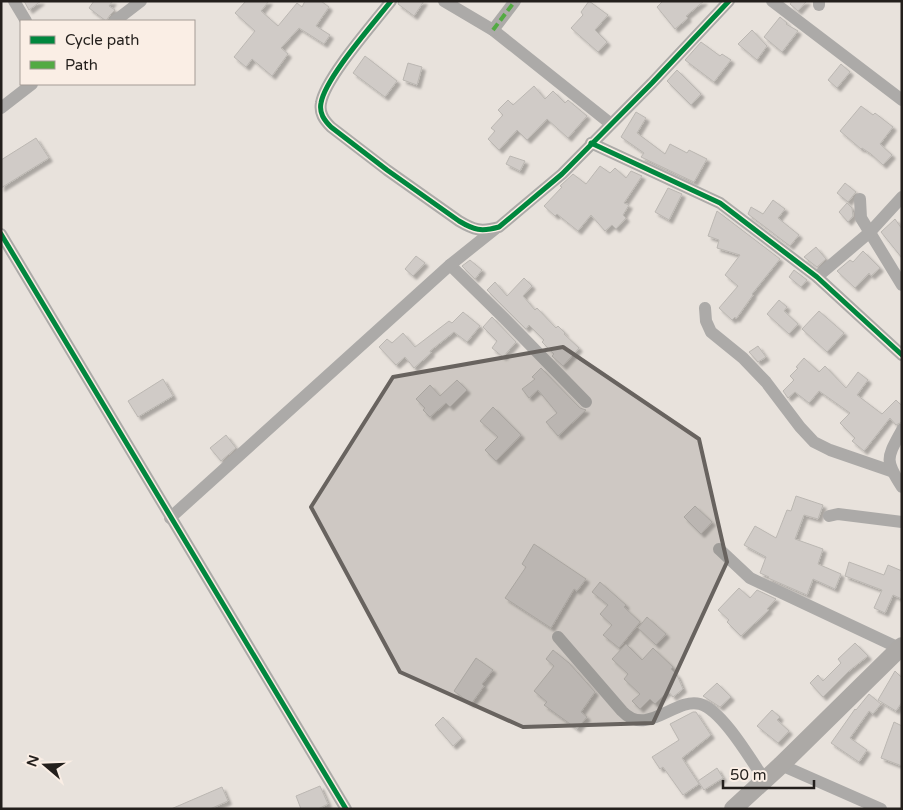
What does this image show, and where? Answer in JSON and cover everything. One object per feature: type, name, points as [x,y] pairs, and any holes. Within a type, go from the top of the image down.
[{"type":"main road","points":[[734,809],[900,647]]},
{"type":"street","points":[[14,1],[25,20]]},
{"type":"street","points":[[116,20],[141,1]]},
{"type":"street","points":[[391,1],[332,79],[320,105],[324,121],[387,170],[459,221],[477,230],[499,227]]},
{"type":"street","points":[[444,1],[492,30],[611,124]]},
{"type":"street","points":[[492,30],[515,1]]},
{"type":"street","points":[[170,518],[450,265],[562,174],[729,1]]},
{"type":"street","points":[[772,1],[902,100]]},
{"type":"street","points":[[1,108],[31,85]]},
{"type":"street","points":[[591,143],[713,199],[817,277],[902,355]]},
{"type":"street","points":[[817,277],[870,232],[902,197]]},
{"type":"street","points":[[860,199],[861,218],[902,285]]},
{"type":"street","points":[[1,234],[346,809]]},
{"type":"street","points":[[450,265],[586,402]]},
{"type":"street","points":[[705,308],[706,321],[710,332],[742,358],[766,382],[800,427],[814,442],[830,450],[892,471]]},
{"type":"street","points":[[902,430],[891,451],[888,463],[902,487]]},
{"type":"street","points":[[829,516],[838,514],[902,522]]},
{"type":"street","points":[[719,549],[750,578],[900,647]]},
{"type":"street","points":[[558,637],[622,711],[634,720],[646,720],[685,705],[699,703],[713,710],[724,721],[764,779]]},
{"type":"street","points":[[781,765],[881,809]]},
{"type":"highlighted area","points":[[563,347],[699,439],[727,562],[653,723],[523,727],[400,672],[311,507],[393,377]]},
{"type":"building","points":[[24,1],[41,1],[29,10]]},
{"type":"building","points":[[94,1],[113,1],[109,6],[115,10],[105,20],[89,8]]},
{"type":"building","points":[[246,1],[269,1],[261,11],[278,26],[297,3],[302,7],[305,1],[321,1],[329,7],[316,26],[330,35],[324,44],[299,28],[281,48],[288,54],[272,76],[252,59],[246,67],[234,57],[255,31],[235,13]]},
{"type":"building","points":[[399,1],[424,1],[414,16],[398,4]]},
{"type":"building","points":[[589,1],[608,15],[595,30],[607,42],[598,52],[571,28],[583,15],[581,12]]},
{"type":"building","points":[[663,1],[704,1],[686,16],[688,18],[675,29],[657,7]]},
{"type":"building","points":[[792,1],[807,1],[798,11],[790,4]]},
{"type":"building","points":[[780,17],[786,24],[798,31],[782,52],[764,37]]},
{"type":"building","points":[[752,30],[767,46],[757,60],[738,44]]},
{"type":"building","points":[[701,42],[720,56],[722,54],[731,60],[714,82],[685,60]]},
{"type":"building","points":[[365,56],[397,81],[385,97],[353,73]]},
{"type":"building","points":[[408,63],[422,67],[417,85],[403,80]]},
{"type":"building","points":[[841,64],[850,72],[837,88],[828,80]]},
{"type":"building","points":[[677,70],[701,94],[691,105],[667,81]]},
{"type":"building","points":[[534,86],[545,99],[553,91],[565,103],[568,100],[587,116],[568,138],[547,119],[527,140],[517,130],[499,150],[488,139],[495,131],[491,128],[503,115],[498,110],[508,100],[513,105]]},
{"type":"building","points":[[861,106],[873,115],[875,113],[893,127],[880,144],[892,155],[883,165],[840,131]]},
{"type":"building","points":[[636,112],[646,118],[637,133],[665,154],[670,144],[687,153],[689,150],[707,159],[694,182],[641,157],[644,153],[621,137]]},
{"type":"building","points":[[36,138],[49,158],[1,188],[1,160]]},
{"type":"building","points":[[510,156],[525,161],[520,171],[506,164]]},
{"type":"building","points":[[600,166],[610,173],[615,168],[626,178],[631,171],[642,176],[624,203],[629,205],[623,215],[626,218],[616,229],[612,225],[605,231],[591,215],[578,231],[557,214],[555,216],[544,206],[562,187],[560,186],[573,174],[586,184]]},
{"type":"building","points":[[845,183],[856,192],[848,202],[837,193]]},
{"type":"building","points":[[668,188],[682,194],[669,220],[655,212]]},
{"type":"building","points":[[773,200],[785,209],[778,218],[799,235],[790,246],[748,214],[751,207],[763,214]]},
{"type":"building","points":[[847,203],[852,208],[853,216],[848,222],[839,212]]},
{"type":"building","points":[[717,211],[780,259],[752,294],[736,319],[735,317],[732,320],[719,308],[738,286],[725,275],[740,255],[717,248],[719,240],[708,236]]},
{"type":"building","points":[[895,219],[902,229],[902,258],[881,232]]},
{"type":"building","points":[[816,247],[826,259],[817,267],[804,257]]},
{"type":"building","points":[[863,251],[880,268],[871,276],[869,273],[855,288],[837,271],[850,260],[853,262]]},
{"type":"building","points":[[416,256],[425,263],[413,276],[405,269]]},
{"type":"building","points":[[470,260],[482,270],[475,279],[462,266]]},
{"type":"building","points":[[794,270],[807,280],[801,287],[789,277]]},
{"type":"building","points":[[524,278],[532,286],[523,296],[535,310],[537,308],[556,328],[558,326],[579,348],[563,366],[552,356],[554,354],[542,342],[544,340],[529,325],[526,329],[487,290],[495,282],[507,296]]},
{"type":"building","points":[[779,300],[787,307],[784,311],[798,324],[789,334],[767,314]]},
{"type":"building","points":[[819,311],[844,333],[827,352],[802,329]]},
{"type":"building","points":[[463,312],[480,326],[467,342],[454,332],[430,351],[431,353],[414,368],[405,357],[396,365],[379,347],[387,339],[392,343],[403,333],[415,347],[449,321],[452,323]]},
{"type":"building","points":[[492,317],[516,342],[503,357],[492,348],[497,341],[483,327]]},
{"type":"building","points":[[758,346],[766,357],[758,362],[749,352]]},
{"type":"building","points":[[804,358],[819,372],[825,366],[846,388],[858,372],[868,380],[857,395],[882,414],[896,400],[902,406],[902,422],[896,425],[890,418],[864,451],[852,441],[855,438],[840,423],[850,413],[819,391],[809,403],[795,392],[788,398],[783,391],[794,380],[790,376]]},
{"type":"building","points":[[541,368],[580,408],[586,410],[558,436],[546,422],[557,413],[538,390],[529,398],[522,389],[535,379],[532,377]]},
{"type":"building","points":[[163,379],[173,396],[138,417],[128,401]]},
{"type":"building","points":[[457,380],[467,390],[450,407],[446,403],[430,417],[423,410],[425,408],[416,399],[430,385],[440,396]]},
{"type":"building","points":[[493,407],[521,435],[496,461],[485,450],[498,437],[480,421]]},
{"type":"building","points":[[226,435],[236,448],[221,461],[210,448]]},
{"type":"building","points":[[796,496],[823,505],[818,519],[804,515],[795,539],[823,549],[818,564],[841,574],[835,589],[813,579],[807,595],[768,578],[760,573],[766,557],[744,545],[755,526],[776,538],[787,510],[791,511]]},
{"type":"building","points":[[695,506],[712,522],[701,534],[684,517]]},
{"type":"building","points":[[534,544],[586,579],[577,591],[574,589],[551,628],[505,598],[526,567],[522,564]]},
{"type":"building","points":[[849,562],[884,575],[888,565],[902,571],[902,599],[893,595],[885,613],[874,608],[882,590],[845,576]]},
{"type":"building","points":[[600,582],[626,605],[624,607],[640,622],[619,648],[603,635],[612,625],[600,614],[608,605],[592,592]]},
{"type":"building","points":[[739,588],[750,598],[757,590],[776,599],[767,609],[769,610],[741,636],[727,622],[729,620],[718,610]]},
{"type":"building","points":[[647,617],[666,634],[656,645],[638,628]]},
{"type":"building","points":[[855,643],[868,656],[849,671],[823,697],[810,683],[818,675],[823,681],[841,663],[838,659]]},
{"type":"building","points":[[626,644],[642,660],[653,648],[673,667],[671,669],[677,675],[683,689],[673,697],[668,691],[655,704],[650,699],[640,709],[632,701],[640,694],[624,679],[628,674],[612,659]]},
{"type":"building","points":[[553,650],[569,663],[595,692],[581,712],[587,717],[577,729],[544,705],[547,702],[534,691],[554,666],[546,659]]},
{"type":"building","points":[[476,658],[493,670],[482,684],[484,686],[471,704],[454,691]]},
{"type":"building","points":[[895,671],[902,678],[902,702],[896,711],[878,700]]},
{"type":"building","points":[[717,683],[731,697],[720,707],[703,696]]},
{"type":"building","points":[[869,694],[881,704],[873,714],[869,711],[850,738],[867,750],[859,762],[831,743],[855,709]]},
{"type":"building","points":[[772,710],[780,717],[777,720],[789,731],[778,743],[757,726]]},
{"type":"building","points":[[696,712],[711,735],[682,758],[699,784],[683,795],[663,767],[660,769],[652,757],[679,740],[670,724]]},
{"type":"building","points":[[443,717],[462,738],[453,746],[435,725]]},
{"type":"building","points":[[894,722],[902,726],[902,766],[881,758]]},
{"type":"building","points":[[717,768],[723,778],[704,790],[698,781]]},
{"type":"building","points":[[320,786],[328,804],[318,809],[301,809],[296,796]]},
{"type":"building","points":[[222,787],[228,801],[210,809],[171,809]]},
{"type":"marked path","points":[[493,30],[515,1]]},
{"type":"cycle path","points":[[391,1],[351,51],[331,80],[324,92],[321,103],[323,116],[331,127],[387,170],[459,221],[482,230],[499,227],[562,174],[652,83],[729,1]]},
{"type":"cycle path","points":[[591,143],[720,203],[817,277],[902,355]]},
{"type":"cycle path","points":[[1,234],[346,809]]}]
